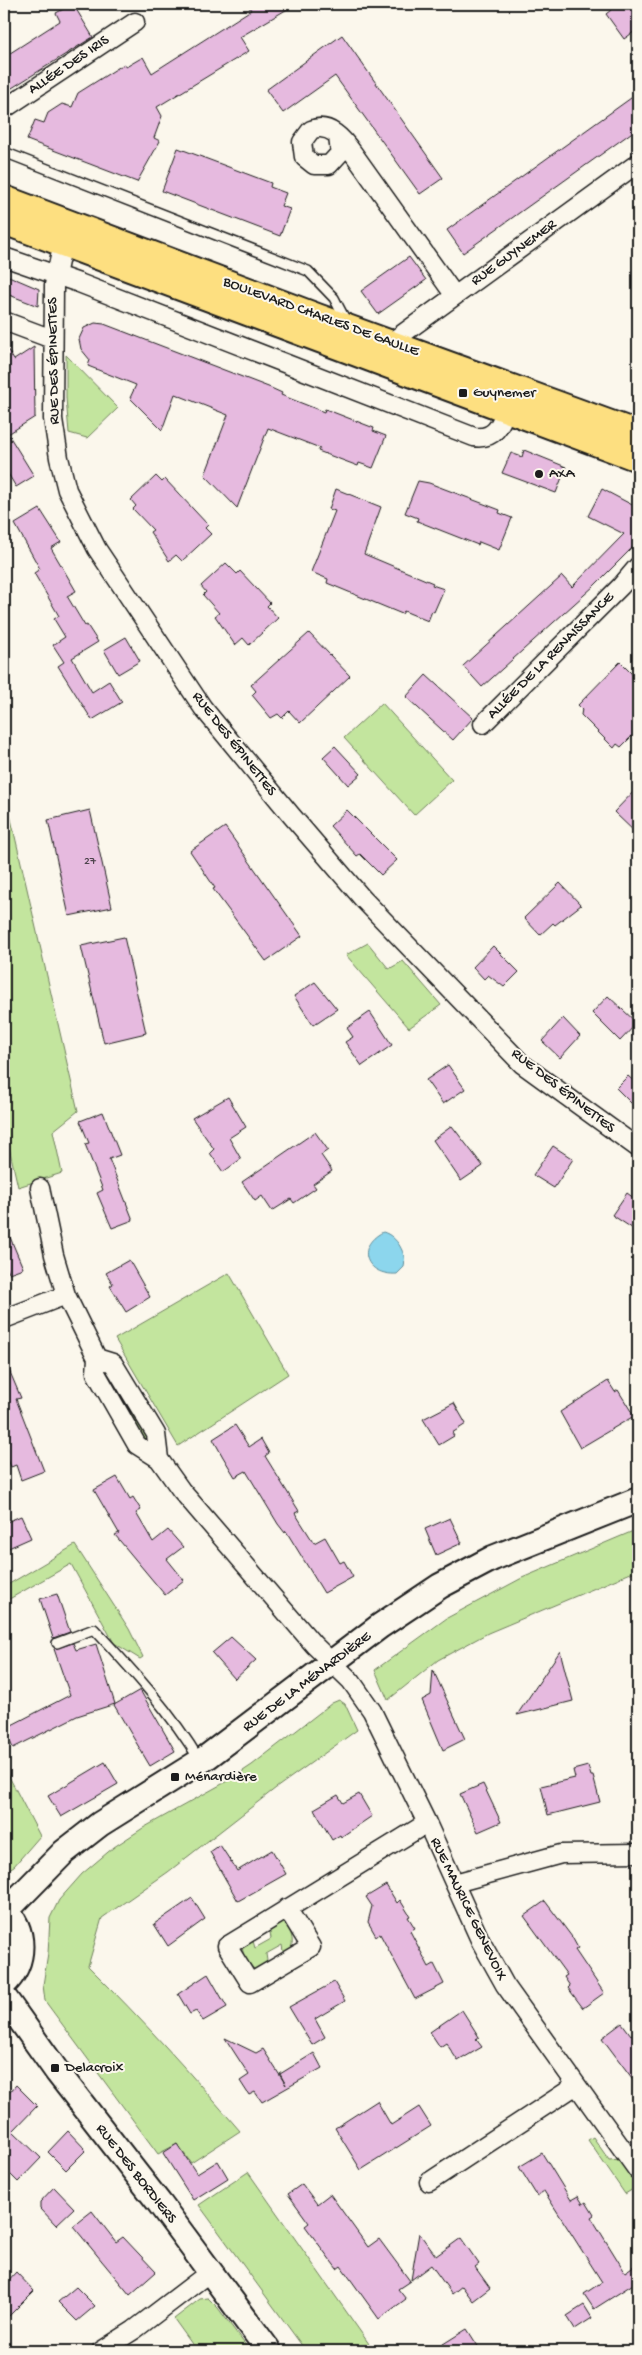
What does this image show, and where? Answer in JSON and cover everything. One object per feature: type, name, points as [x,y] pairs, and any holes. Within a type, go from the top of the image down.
[{"type":"main road","name":"BOULEVARD CHARLES DE GAULLE","points":[[4,198],[65,233],[506,409],[638,458]]},
{"type":"main road","name":"BOULEVARD CHARLES DE GAULLE","points":[[4,221],[65,233],[349,328],[638,434]]},
{"type":"main road","name":"RUE DE LA MÉNARDIÈRE","points":[[5,1910],[64,1852],[100,1824],[200,1761],[287,1699],[380,1626],[440,1586],[494,1558],[638,1500]]},
{"type":"main road","points":[[4,1984],[17,1966],[21,1952],[20,1937],[15,1923],[5,1910]]},
{"type":"main road","name":"RUE DES BORDIERS","points":[[4,1997],[58,2073],[269,2351]]},
{"type":"street","name":"ALLÉE DES IRIS","points":[[4,109],[135,22]]},
{"type":"street","points":[[338,137],[353,152],[454,296]]},
{"type":"street","name":"RUE GUYNEMER","points":[[390,343],[638,163]]},
{"type":"street","name":"RUE DES ÉPINETTES","points":[[65,233],[55,275],[52,339],[53,419],[67,490],[97,549],[203,708],[290,815],[363,899],[522,1064],[638,1148]]},
{"type":"street","points":[[4,258],[55,275],[474,437],[489,436],[496,431],[506,409]]},
{"type":"street","points":[[4,321],[52,339]]},
{"type":"street","name":"ALLÉE DE LA RENAISSANCE","points":[[483,724],[621,586],[638,566]]},
{"type":"street","points":[[4,1319],[66,1295],[54,1254],[40,1188]]},
{"type":"street","name":"RUE MAURICE GENEVOIX","points":[[66,1295],[96,1358],[113,1363],[156,1434],[159,1458],[181,1490],[314,1645],[351,1681],[372,1711],[455,1883],[481,1942],[505,1985],[575,2086],[638,2171]]},
{"type":"street","points":[[287,1908],[311,1947],[250,1983],[227,1946],[287,1908],[427,1824]]},
{"type":"street","points":[[455,1883],[561,1854],[638,1853]]},
{"type":"street","points":[[429,2182],[575,2086]]},
{"type":"street","points":[[101,2351],[134,2330],[210,2272]]},
{"type":"lane","points":[[4,152],[308,271],[334,298],[349,328]]},
{"type":"lane","points":[[57,1643],[94,1629],[156,1695],[182,1730],[200,1761]]},
{"type":"green space","points":[[66,355],[118,408],[87,438],[69,433],[66,398]]},
{"type":"green space","points":[[382,703],[452,780],[414,815],[344,738]]},
{"type":"green space","points":[[8,806],[78,1111],[53,1131],[62,1173],[18,1187],[4,1125],[4,808]]},
{"type":"green space","points":[[368,943],[389,969],[403,961],[441,1005],[409,1028],[346,955]]},
{"type":"green space","points":[[229,1273],[288,1374],[178,1446],[115,1339]]},
{"type":"green space","points":[[108,1368],[153,1440],[146,1445],[103,1376],[104,1369]]},
{"type":"green space","points":[[638,1529],[638,1570],[488,1633],[438,1660],[388,1700],[375,1670],[447,1618],[522,1578]]},
{"type":"green space","points":[[75,1545],[129,1629],[143,1657],[140,1659],[114,1643],[71,1564],[4,1602],[4,1587]]},
{"type":"green space","points":[[339,1700],[345,1704],[357,1730],[276,1788],[168,1872],[102,1918],[88,1966],[166,2047],[240,2131],[191,2163],[177,2144],[158,2154],[45,2001],[43,1985],[48,1954],[50,1918],[59,1900],[82,1874],[114,1847],[143,1828],[231,1779],[332,1703]]},
{"type":"green space","points":[[4,1767],[40,1836],[14,1866],[4,1872]]},
{"type":"green space","points":[[282,1919],[291,1933],[291,1949],[284,1958],[282,1945],[266,1954],[268,1967],[255,1970],[244,1958],[242,1946],[251,1934],[255,1948],[271,1939],[269,1924]]},
{"type":"green space","points":[[593,2137],[609,2160],[621,2159],[637,2183],[635,2188],[625,2194],[588,2140]]},
{"type":"green space","points":[[248,2172],[374,2351],[306,2351],[199,2205]]},
{"type":"green space","points":[[208,2298],[218,2308],[250,2351],[197,2351],[174,2319],[200,2299]]},
{"type":"water","points":[[383,1232],[397,1241],[404,1257],[404,1267],[397,1274],[378,1270],[371,1266],[368,1259],[369,1245],[374,1238]]},
{"type":"building","points":[[73,4],[93,37],[4,93],[4,57],[60,21],[56,13]]},
{"type":"building","points":[[247,4],[296,4],[240,37],[249,51],[157,107],[162,116],[154,138],[160,141],[137,182],[27,140],[35,120],[44,123],[48,113],[62,104],[72,107],[78,93],[124,64],[126,67],[143,57],[152,73],[251,10]]},
{"type":"building","points":[[606,4],[630,4],[638,15],[638,29],[624,39],[606,14],[611,10]]},
{"type":"building","points":[[342,35],[443,178],[420,194],[335,76],[283,113],[266,90]]},
{"type":"building","points":[[638,93],[638,128],[463,253],[447,230]]},
{"type":"building","points":[[178,148],[271,183],[270,187],[286,193],[281,206],[290,209],[280,236],[162,191]]},
{"type":"building","points":[[409,257],[426,280],[378,314],[361,291]]},
{"type":"building","points":[[4,274],[39,289],[38,306],[4,293]]},
{"type":"building","points":[[95,323],[104,324],[271,388],[282,393],[281,395],[324,412],[325,409],[374,428],[373,431],[386,436],[373,468],[359,463],[358,466],[318,451],[320,448],[268,428],[237,508],[205,475],[228,415],[175,394],[162,430],[130,398],[136,385],[88,366],[90,360],[81,349],[79,339],[84,328]]},
{"type":"building","points":[[4,344],[14,360],[34,347],[35,417],[8,434],[34,476],[16,487],[4,467]]},
{"type":"building","points":[[524,450],[566,467],[556,493],[502,473],[511,453],[522,457]]},
{"type":"building","points":[[156,476],[162,482],[165,479],[208,525],[205,528],[211,534],[182,561],[176,555],[169,561],[150,532],[153,530],[133,509],[136,506],[131,500]]},
{"type":"building","points":[[418,481],[429,483],[500,510],[499,513],[512,518],[499,550],[479,542],[478,545],[417,521],[418,518],[405,513]]},
{"type":"building","points":[[336,489],[381,507],[364,554],[444,589],[428,621],[404,611],[402,614],[327,583],[328,579],[311,572],[335,511],[329,509]]},
{"type":"building","points":[[602,489],[638,508],[638,542],[594,586],[482,687],[463,666],[562,576],[572,587],[624,534],[588,516]]},
{"type":"building","points":[[40,509],[61,542],[51,548],[76,591],[67,596],[85,626],[87,625],[98,642],[72,658],[92,692],[109,681],[122,702],[92,720],[58,666],[64,662],[53,645],[65,637],[54,619],[59,616],[34,573],[40,569],[15,524]]},
{"type":"building","points":[[226,563],[237,574],[240,571],[270,603],[267,606],[278,618],[249,645],[243,638],[235,645],[215,616],[219,613],[203,595],[206,592],[201,586]]},
{"type":"building","points":[[309,633],[350,676],[300,723],[289,711],[282,718],[278,714],[271,718],[252,695],[256,691],[251,685]]},
{"type":"building","points":[[126,637],[140,661],[118,674],[104,650]]},
{"type":"building","points":[[620,662],[638,680],[638,730],[621,747],[617,744],[614,748],[581,715],[582,709],[578,705]]},
{"type":"building","points":[[426,675],[473,718],[453,740],[406,697]]},
{"type":"building","points":[[335,746],[361,774],[348,785],[323,757]]},
{"type":"building","points":[[638,787],[638,835],[614,812]]},
{"type":"building","points":[[90,810],[112,907],[69,916],[48,820]]},
{"type":"building","points":[[347,810],[397,860],[381,875],[360,854],[357,856],[330,826]]},
{"type":"building","points":[[225,827],[302,936],[266,961],[213,889],[215,888],[190,851]]},
{"type":"building","points":[[560,883],[581,905],[555,925],[553,923],[540,935],[524,918]]},
{"type":"building","points":[[124,937],[146,1033],[104,1043],[81,946]]},
{"type":"building","points":[[493,946],[519,972],[504,987],[488,975],[484,979],[473,967]]},
{"type":"building","points":[[315,982],[337,1009],[313,1025],[294,996]]},
{"type":"building","points":[[608,996],[637,1023],[620,1041],[592,1013]]},
{"type":"building","points":[[370,1012],[392,1045],[362,1066],[345,1042],[353,1037],[347,1028]]},
{"type":"building","points":[[563,1018],[580,1036],[560,1058],[542,1041]]},
{"type":"building","points":[[448,1065],[465,1089],[443,1104],[426,1080]]},
{"type":"building","points":[[628,1076],[638,1085],[638,1110],[616,1088]]},
{"type":"building","points":[[228,1097],[246,1127],[229,1138],[241,1159],[223,1172],[210,1153],[214,1149],[192,1118]]},
{"type":"building","points":[[103,1112],[120,1155],[109,1159],[133,1220],[112,1228],[97,1193],[103,1190],[85,1144],[89,1143],[80,1121]]},
{"type":"building","points":[[452,1126],[483,1166],[461,1181],[433,1140]]},
{"type":"building","points":[[315,1132],[328,1150],[321,1155],[332,1171],[313,1184],[316,1188],[294,1203],[291,1199],[272,1211],[262,1196],[255,1201],[242,1182]]},
{"type":"building","points":[[553,1146],[573,1159],[554,1188],[533,1175]]},
{"type":"building","points":[[627,1193],[638,1201],[638,1232],[612,1215]]},
{"type":"building","points":[[4,1223],[23,1268],[9,1273],[4,1262]]},
{"type":"building","points":[[129,1260],[150,1297],[126,1312],[110,1286],[113,1284],[106,1273]]},
{"type":"building","points":[[4,1358],[21,1398],[16,1399],[44,1471],[21,1480],[16,1465],[11,1467],[4,1450]]},
{"type":"building","points":[[608,1381],[615,1392],[618,1390],[634,1416],[580,1448],[560,1412]]},
{"type":"building","points":[[454,1403],[466,1424],[452,1433],[454,1436],[439,1445],[423,1419]]},
{"type":"building","points":[[235,1425],[249,1447],[261,1439],[269,1453],[265,1456],[299,1511],[295,1513],[314,1543],[325,1537],[340,1563],[344,1561],[353,1577],[324,1593],[286,1531],[285,1533],[278,1524],[246,1471],[235,1477],[213,1439]]},
{"type":"building","points":[[117,1477],[130,1499],[133,1497],[141,1510],[136,1513],[153,1542],[168,1530],[183,1547],[167,1559],[184,1580],[165,1595],[115,1535],[119,1533],[94,1490]]},
{"type":"building","points":[[21,1516],[31,1538],[4,1550],[4,1523]]},
{"type":"building","points":[[450,1518],[462,1543],[436,1555],[425,1529]]},
{"type":"building","points":[[57,1594],[70,1632],[53,1638],[40,1599]]},
{"type":"building","points":[[231,1637],[256,1660],[235,1679],[212,1653]]},
{"type":"building","points":[[73,1643],[76,1650],[96,1644],[115,1704],[77,1716],[13,1748],[4,1729],[70,1695],[54,1649]]},
{"type":"building","points":[[560,1651],[573,1701],[517,1715]]},
{"type":"building","points":[[433,1670],[465,1739],[443,1750],[422,1700],[431,1695]]},
{"type":"building","points":[[140,1690],[175,1751],[150,1766],[114,1705]]},
{"type":"building","points":[[105,1762],[118,1784],[61,1817],[48,1796]]},
{"type":"building","points":[[588,1766],[591,1776],[593,1776],[600,1802],[548,1815],[541,1786],[575,1778],[573,1770]]},
{"type":"building","points":[[483,1784],[501,1822],[478,1832],[460,1794]]},
{"type":"building","points":[[359,1794],[372,1816],[341,1837],[340,1835],[332,1840],[314,1809],[338,1795],[343,1803]]},
{"type":"building","points":[[220,1845],[237,1871],[272,1850],[286,1874],[238,1901],[210,1852]]},
{"type":"building","points":[[386,1885],[397,1903],[400,1900],[410,1916],[408,1917],[415,1928],[410,1931],[429,1967],[434,1964],[444,1984],[415,1999],[380,1934],[376,1936],[368,1922],[372,1906],[366,1897]]},
{"type":"building","points":[[192,1898],[205,1919],[168,1946],[154,1924]]},
{"type":"building","points":[[545,1901],[572,1937],[578,1948],[575,1950],[604,1993],[583,2008],[568,1988],[570,1986],[564,1977],[567,1975],[524,1916]]},
{"type":"building","points":[[208,1974],[227,2007],[203,2021],[196,2011],[190,2014],[178,1994]]},
{"type":"building","points":[[334,1982],[345,2001],[315,2019],[325,2037],[312,2045],[289,2007]]},
{"type":"building","points":[[462,2010],[479,2037],[476,2039],[482,2047],[458,2061],[446,2043],[440,2047],[430,2032]]},
{"type":"building","points":[[622,2023],[631,2035],[638,2030],[638,2086],[602,2038]]},
{"type":"building","points":[[225,2038],[256,2053],[263,2049],[286,2085],[280,2074],[314,2053],[322,2068],[262,2102],[255,2092],[249,2095],[240,2081],[249,2075]]},
{"type":"building","points":[[16,2085],[37,2106],[13,2131],[41,2158],[18,2182],[4,2168],[4,2099]]},
{"type":"building","points":[[377,2101],[391,2125],[419,2107],[431,2126],[361,2170],[335,2128]]},
{"type":"building","points":[[68,2131],[86,2150],[66,2170],[48,2152]]},
{"type":"building","points":[[177,2144],[197,2174],[218,2161],[228,2178],[193,2200],[163,2153]]},
{"type":"building","points":[[542,2153],[571,2200],[578,2196],[583,2204],[586,2202],[594,2215],[591,2217],[625,2272],[638,2263],[638,2281],[594,2309],[584,2294],[602,2282],[544,2191],[537,2196],[519,2167]]},
{"type":"building","points":[[302,2184],[317,2204],[330,2194],[368,2247],[379,2239],[410,2281],[398,2289],[406,2299],[379,2319],[341,2266],[337,2269],[305,2226],[309,2223],[288,2194]]},
{"type":"building","points":[[54,2187],[74,2208],[56,2225],[40,2208],[40,2202]]},
{"type":"building","points":[[92,2211],[116,2242],[123,2237],[156,2272],[130,2295],[73,2226]]},
{"type":"building","points":[[419,2233],[436,2256],[461,2238],[479,2264],[475,2267],[490,2288],[473,2301],[462,2286],[452,2294],[431,2265],[411,2280]]},
{"type":"building","points":[[16,2272],[34,2291],[4,2321],[4,2285]]},
{"type":"building","points":[[76,2287],[95,2306],[77,2321],[58,2302]]},
{"type":"building","points":[[584,2305],[592,2318],[575,2329],[567,2316]]},
{"type":"building","points":[[467,2329],[481,2351],[432,2351]]},
{"type":"place","name":"Guynemer","points":[[463,393]]},
{"type":"place","name":"AXA","points":[[539,474]]},
{"type":"place","name":"Ménardière","points":[[175,1777]]},
{"type":"place","name":"Delacroix","points":[[55,2068]]}]
